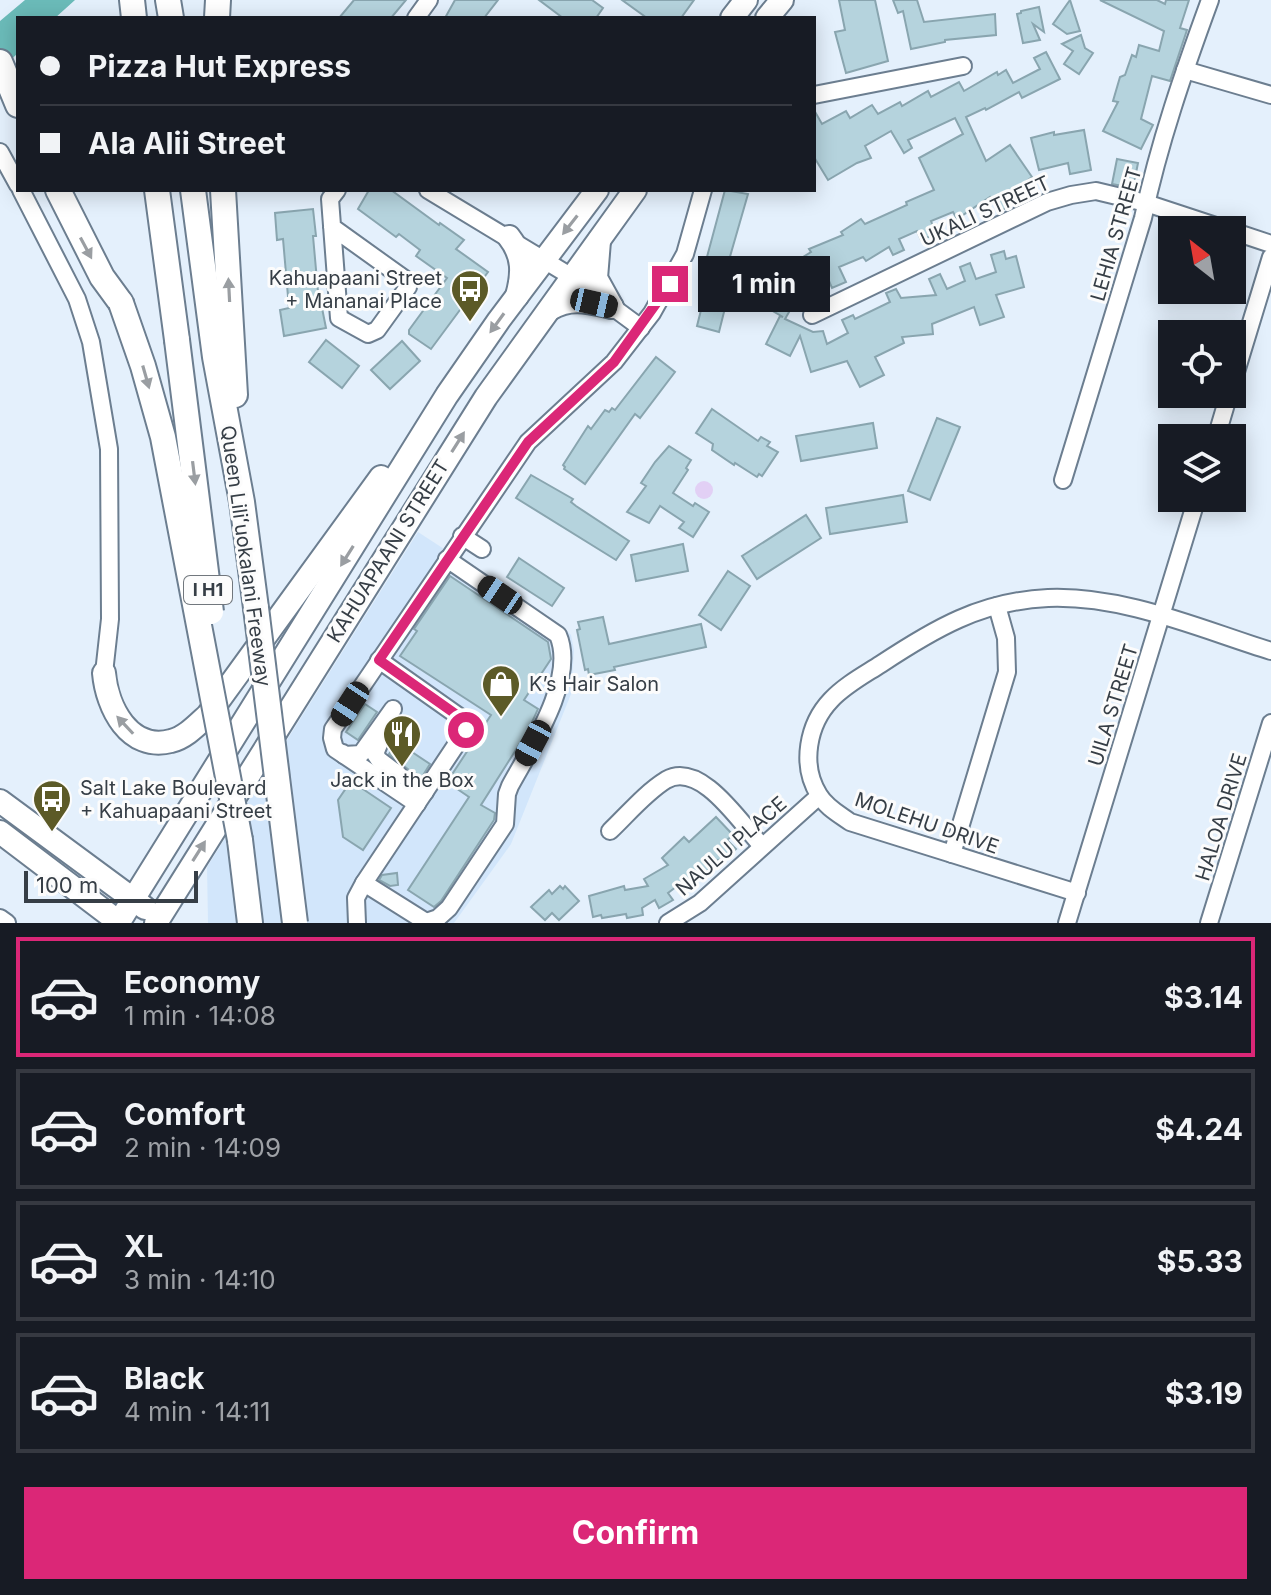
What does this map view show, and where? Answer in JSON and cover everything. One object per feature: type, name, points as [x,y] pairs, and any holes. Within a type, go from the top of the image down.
[{"type":"highway","points":[[2,73],[16,104]]},
{"type":"highway","points":[[59,192],[102,277],[121,303],[163,437],[240,840]]},
{"type":"highway","name":"Queen Liliʻuokalani Freeway","points":[[157,192],[250,923]]},
{"type":"highway","name":"Queen Liliʻuokalani Freeway","points":[[193,192],[224,362],[295,923]]},
{"type":"highway","points":[[223,192],[224,362]]},
{"type":"main road","points":[[734,16],[746,0]]},
{"type":"main road","points":[[769,16],[782,0]]},
{"type":"main road","name":"KAHUAPAANI STREET","points":[[119,923],[447,395],[595,192]]},
{"type":"main road","name":"KAHUAPAANI STREET","points":[[160,921],[486,397],[634,192]]},
{"type":"main road","points":[[509,237],[520,254],[522,279],[517,297]]},
{"type":"main road","points":[[600,238],[596,278],[612,307]]},
{"type":"main road","points":[[550,309],[576,299],[612,307]]},
{"type":"main road","points":[[104,673],[109,704],[129,732],[143,740],[160,742],[173,741],[189,732],[208,715],[373,487],[447,395]]},
{"type":"main road","points":[[0,801],[160,921]]},
{"type":"main road","points":[[0,832],[119,923]]},
{"type":"street","name":"LEHIA STREET","points":[[1063,480],[1185,70],[1210,0]]},
{"type":"street","points":[[816,95],[963,66]]},
{"type":"street","points":[[1185,70],[1271,95]]},
{"type":"street","points":[[0,152],[16,181]]},
{"type":"street","name":"UKALI STREET","points":[[812,315],[1055,199],[1096,191],[1185,216]]},
{"type":"street","points":[[22,192],[77,299],[91,342],[109,449],[110,619],[104,673]]},
{"type":"street","points":[[332,227],[406,280],[408,287],[377,330],[368,334],[339,318],[332,227],[330,199],[335,192]]},
{"type":"street","points":[[431,192],[572,277],[641,328]]},
{"type":"street","points":[[421,798],[349,756],[332,738],[333,729],[365,690],[379,660],[528,442],[605,371],[641,328],[670,284],[685,254],[702,192]]},
{"type":"street","name":"UKALI STREET","points":[[1246,236],[1271,244]]},
{"type":"street","points":[[1246,339],[1271,257]]},
{"type":"street","name":"UILA STREET","points":[[1067,923],[1193,512]]},
{"type":"street","points":[[462,536],[482,549]]},
{"type":"street","points":[[364,883],[426,922],[438,918],[449,908],[505,824],[510,786],[559,690],[562,650],[558,635],[449,556]]},
{"type":"street","points":[[819,796],[810,769],[809,744],[817,719],[834,697],[932,631],[977,611],[1022,601],[1066,598],[1107,602],[1271,651]]},
{"type":"street","points":[[952,854],[1007,672],[1006,638],[997,606]]},
{"type":"street","points":[[357,923],[356,898],[364,883],[466,730],[464,720],[379,660]]},
{"type":"street","points":[[349,756],[396,711],[377,744],[375,754],[404,778],[421,798]]},
{"type":"street","name":"HALOA DRIVE","points":[[1209,923],[1271,723]]},
{"type":"street","points":[[610,831],[667,780],[687,776],[710,788],[762,846]]},
{"type":"street","name":"NAULU PLACE","points":[[668,923],[700,903],[819,796]]},
{"type":"street","name":"MOLEHU DRIVE","points":[[819,796],[850,822],[1077,893]]},
{"type":"street","points":[[0,918],[7,923]]},
{"type":"shaded area","points":[[25,0],[75,0],[57,16],[16,16],[16,55],[0,70],[0,21]]},
{"type":"shaded area","points":[[704,481],[713,490],[704,499],[695,490]]},
{"type":"shaded area","points":[[418,532],[562,626],[571,635],[574,650],[571,694],[511,844],[454,923],[208,923],[207,867]]},
{"type":"building","points":[[354,0],[406,0],[393,16],[341,16]]},
{"type":"building","points":[[455,0],[498,0],[486,16],[446,16]]},
{"type":"building","points":[[539,0],[592,0],[603,8],[597,16],[560,16]]},
{"type":"building","points":[[622,0],[694,0],[682,16],[644,16]]},
{"type":"building","points":[[839,0],[875,0],[888,61],[846,73],[835,32],[845,30]]},
{"type":"building","points":[[893,0],[917,0],[924,22],[995,14],[996,35],[945,40],[911,49],[903,11],[898,13]]},
{"type":"building","points":[[1070,0],[1080,31],[1067,34],[1053,24]]},
{"type":"building","points":[[1100,0],[1157,0],[1165,4],[1166,0],[1189,0],[1180,28],[1187,30],[1170,81],[1152,76],[1141,119],[1153,125],[1141,149],[1103,131],[1118,102],[1113,101],[1120,77],[1125,75],[1132,55],[1136,57],[1139,45],[1159,51],[1164,31]]},
{"type":"building","points":[[1039,7],[1044,32],[1033,24],[1040,40],[1023,43],[1017,14]]},
{"type":"building","points":[[1081,35],[1085,48],[1093,53],[1079,74],[1064,64],[1073,51],[1062,44]]},
{"type":"building","points":[[1046,52],[1060,79],[1022,98],[1019,92],[966,117],[986,161],[1010,145],[1032,177],[1006,196],[1011,205],[999,212],[990,197],[957,219],[953,212],[931,221],[936,234],[921,240],[917,231],[899,239],[904,250],[893,255],[889,247],[866,261],[863,257],[839,267],[846,282],[832,288],[829,281],[800,296],[784,269],[811,252],[809,249],[843,235],[841,232],[861,219],[865,224],[934,190],[919,158],[963,134],[955,118],[908,140],[912,148],[904,153],[891,131],[865,146],[871,158],[828,180],[816,160],[816,114],[822,124],[846,111],[850,118],[872,105],[878,114],[900,102],[902,106],[928,91],[931,97],[959,82],[964,91],[1006,70],[1013,83],[1040,69],[1034,58]]},
{"type":"building","points":[[1084,130],[1091,170],[1070,174],[1068,163],[1039,170],[1031,138],[1054,132],[1054,135]]},
{"type":"building","points":[[1117,159],[1138,163],[1133,188],[1112,184]]},
{"type":"building","points":[[368,192],[394,192],[464,240],[456,249],[488,272],[431,349],[409,334],[409,330],[447,278],[416,256],[420,250],[358,209]]},
{"type":"building","points":[[724,192],[748,194],[725,274],[704,268]]},
{"type":"building","points":[[313,209],[319,303],[326,328],[284,336],[280,310],[289,308],[283,239],[277,240],[275,213]]},
{"type":"building","points":[[1004,251],[1006,259],[1016,256],[1024,287],[996,295],[1004,317],[980,325],[974,307],[932,324],[933,334],[902,337],[904,343],[875,357],[884,375],[860,387],[847,361],[811,372],[800,336],[790,356],[766,344],[780,316],[783,317],[759,303],[771,283],[797,298],[785,319],[813,332],[823,331],[827,344],[848,333],[842,320],[853,315],[855,319],[890,302],[886,293],[896,289],[901,298],[936,295],[929,279],[940,274],[947,289],[965,281],[960,267],[970,263],[976,279],[996,272],[991,255]]},
{"type":"building","points":[[704,298],[726,304],[719,332],[697,326]]},
{"type":"building","points":[[326,340],[359,366],[342,388],[309,362]]},
{"type":"building","points":[[402,341],[420,361],[390,389],[371,370]]},
{"type":"building","points":[[656,357],[675,372],[640,418],[635,414],[585,484],[563,465],[588,426],[591,429],[605,410],[615,410]]},
{"type":"building","points":[[712,409],[758,441],[761,437],[770,442],[767,446],[778,452],[762,476],[759,474],[757,477],[734,465],[712,450],[713,444],[696,433]]},
{"type":"building","points":[[937,418],[960,427],[930,500],[908,491]]},
{"type":"building","points":[[873,423],[877,448],[801,461],[796,436]]},
{"type":"building","points":[[669,446],[691,460],[673,493],[709,512],[693,537],[679,528],[684,522],[660,506],[649,523],[627,512],[646,486],[641,483]]},
{"type":"building","points":[[531,475],[573,499],[571,502],[576,506],[629,541],[616,560],[516,498]]},
{"type":"building","points":[[903,495],[907,522],[830,534],[826,508]]},
{"type":"building","points":[[806,515],[821,538],[757,579],[742,556]]},
{"type":"building","points":[[683,544],[688,571],[636,581],[631,555]]},
{"type":"building","points":[[519,558],[564,588],[552,606],[507,577]]},
{"type":"building","points":[[728,571],[750,586],[721,630],[699,615]]},
{"type":"building","points":[[450,576],[548,642],[551,659],[524,700],[538,709],[529,729],[481,805],[495,813],[494,820],[434,907],[408,890],[469,797],[447,782],[491,715],[400,656],[417,631],[414,629]]},
{"type":"building","points":[[603,617],[609,644],[701,624],[706,647],[589,675],[588,669],[585,670],[578,622]]},
{"type":"building","points":[[365,704],[377,712],[358,740],[346,732]]},
{"type":"building","points":[[397,742],[430,764],[422,777],[389,754]]},
{"type":"building","points":[[351,781],[391,808],[363,850],[343,837],[338,800]]},
{"type":"building","points":[[716,817],[733,835],[727,840],[736,849],[721,863],[718,860],[695,883],[689,877],[668,893],[673,900],[659,908],[655,900],[642,908],[643,915],[593,917],[589,896],[624,886],[625,890],[648,886],[644,879],[668,865],[662,858],[684,837],[689,842]]},
{"type":"building","points":[[397,873],[398,885],[390,886],[379,880],[382,875]]},
{"type":"building","points":[[560,886],[563,889],[565,886],[579,901],[559,920],[552,913],[545,920],[531,907],[549,890],[552,894]]},
{"type":"place","name":"Kahuapaani Street + Mananai Place","points":[[470,323]]},
{"type":"place","name":"K’s Hair Salon","points":[[501,718]]},
{"type":"place","name":"Jack in the Box","points":[[402,768]]},
{"type":"place","name":"Salt Lake Boulevard + Kahuapaani Street","points":[[52,833]]},
{"type":"route","points":[[466,730],[464,720],[379,660],[528,442],[614,362],[670,284]]}]
